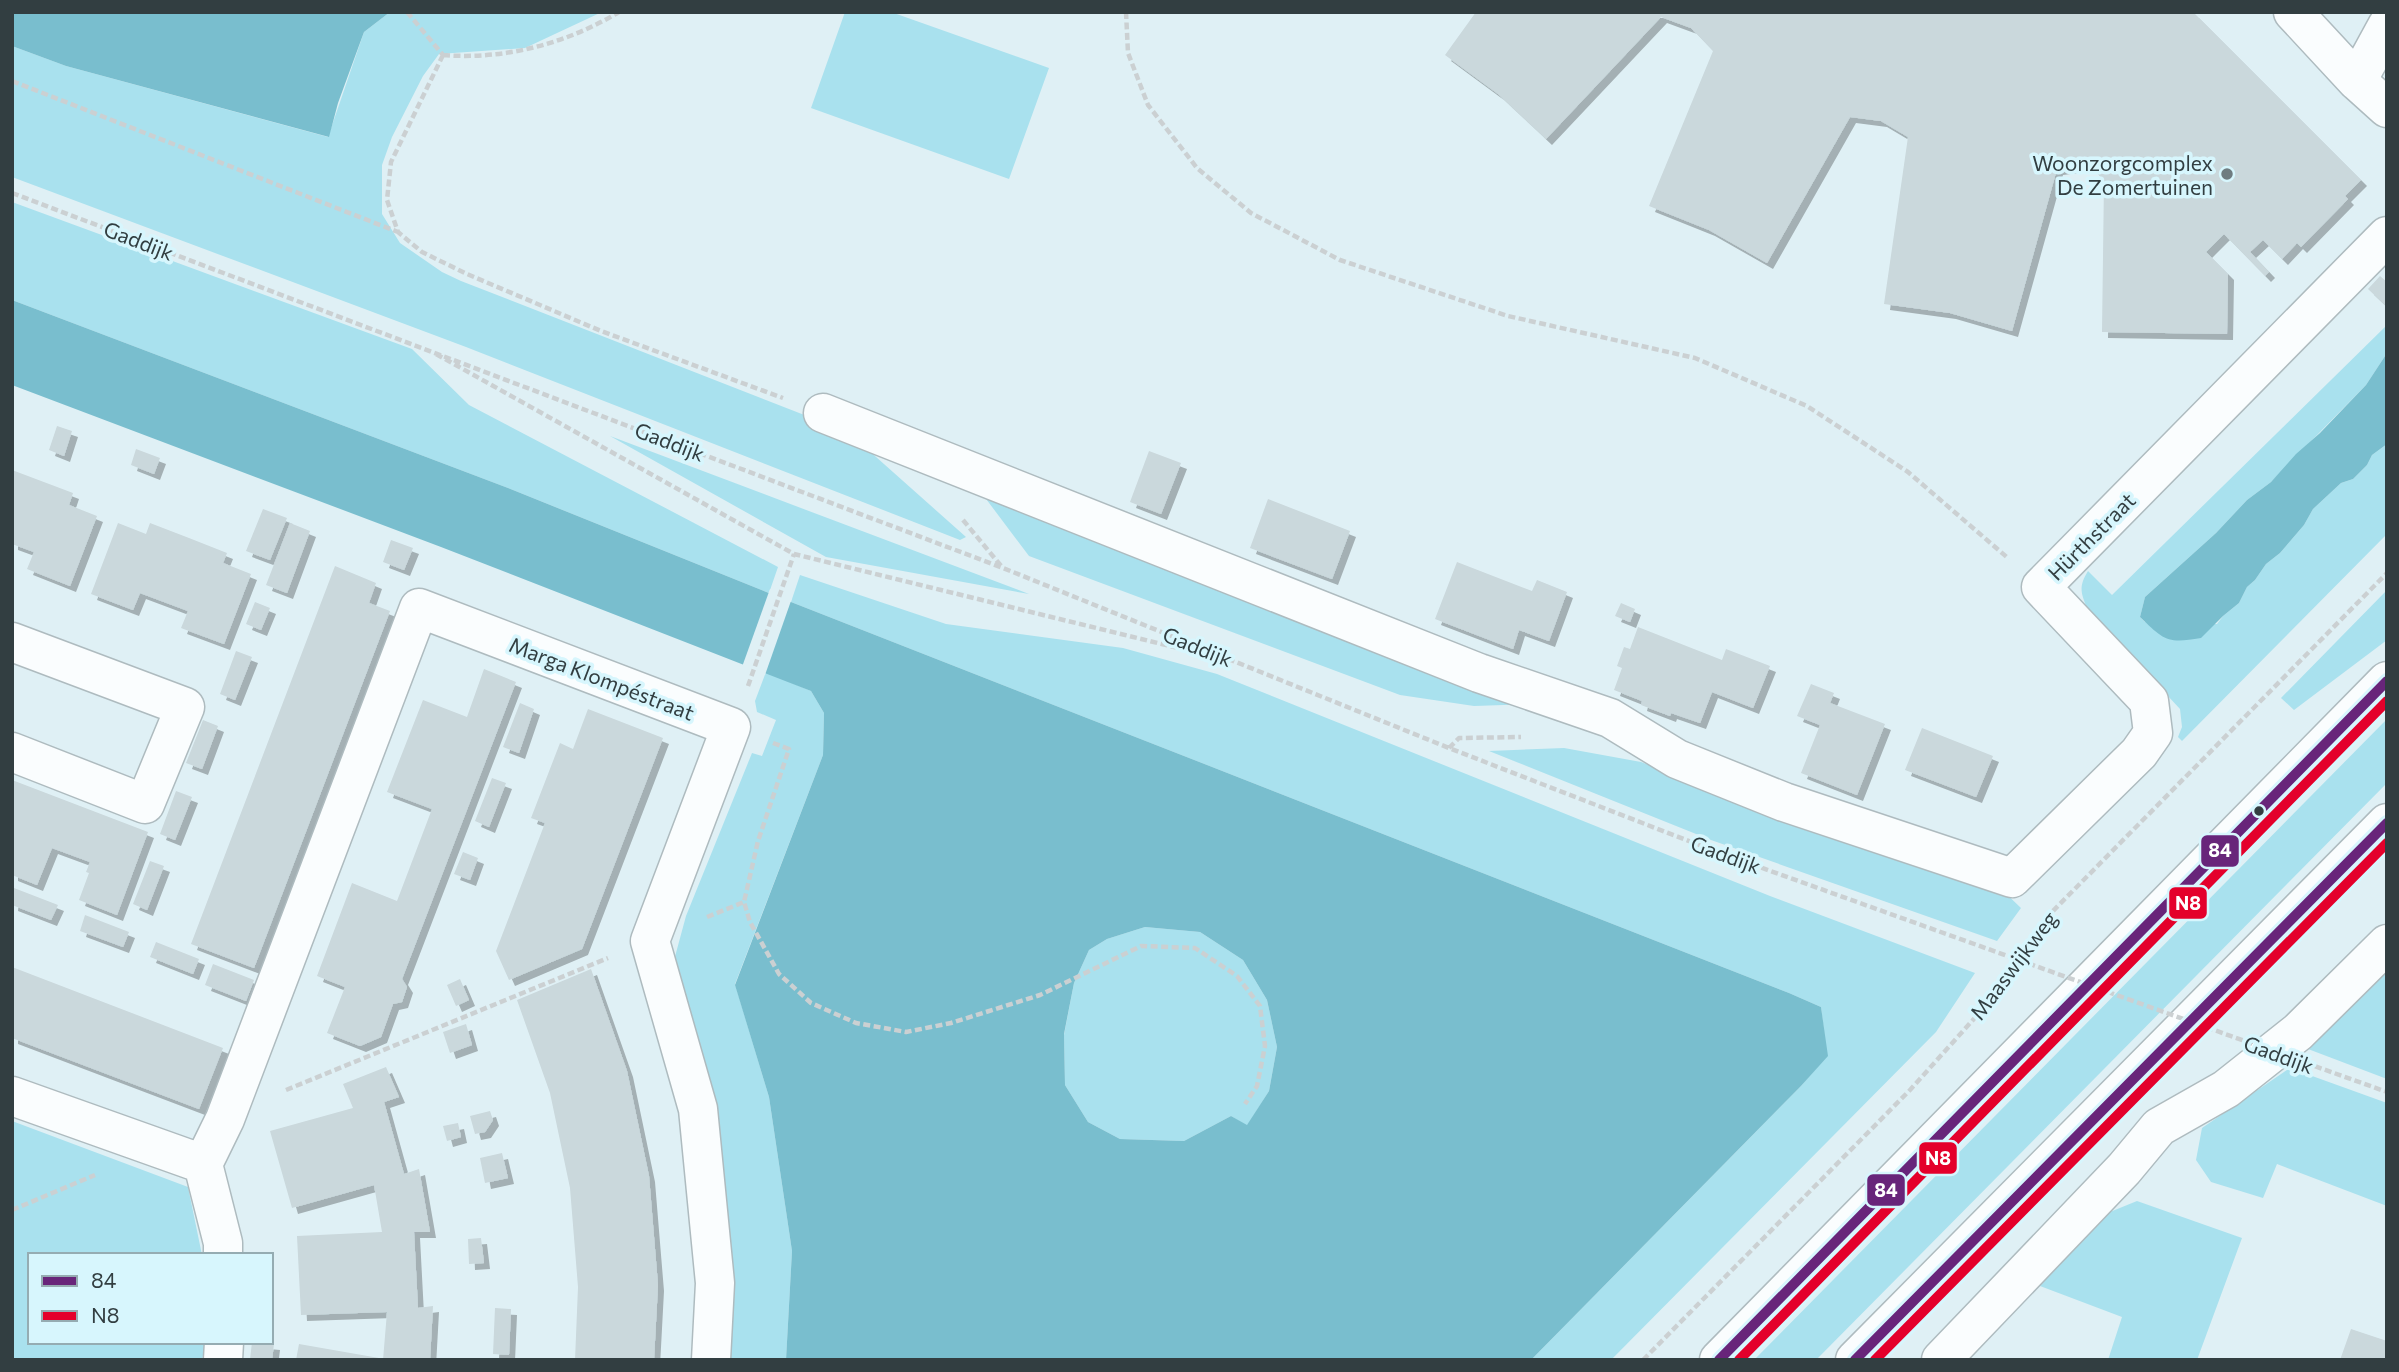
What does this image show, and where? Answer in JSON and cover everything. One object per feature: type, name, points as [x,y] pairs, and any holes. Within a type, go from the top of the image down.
[{"type":"street","points":[[2293,12],[2357,81],[2387,108]]},
{"type":"street","points":[[2357,81],[2387,26]]},
{"type":"street","name":"Hürthstraat","points":[[823,413],[1479,673],[1611,718],[1677,759],[1784,802],[2012,878],[2139,753],[2153,733],[2149,701],[2041,587],[2387,236]]},
{"type":"street","name":"Marga Klompéstraat","points":[[203,1164],[225,1119],[419,608],[738,712]]},
{"type":"street","points":[[12,642],[185,707],[145,804],[12,752]]},
{"type":"street","points":[[1719,1360],[2387,681]]},
{"type":"street","points":[[711,1360],[715,1283],[698,1109],[650,941],[738,712]]},
{"type":"street","points":[[1855,1360],[2387,823]]},
{"type":"street","points":[[1941,1360],[2124,1168],[2159,1127],[2226,1090],[2298,1031],[2387,944]]},
{"type":"street","points":[[12,1096],[203,1164],[223,1243],[223,1253]]},
{"type":"path","points":[[407,12],[443,55],[469,57],[552,44],[600,24],[619,12]]},
{"type":"path","points":[[1126,12],[1128,53],[1148,105],[1197,167],[1251,213],[1340,260],[1508,316],[1695,358],[1807,406],[1908,472],[2041,587]]},
{"type":"path","points":[[398,232],[387,200],[391,162],[443,55]]},
{"type":"path","points":[[12,81],[398,232],[422,252],[467,274],[601,331],[823,413]]},
{"type":"path","name":"Gaddijk","points":[[12,192],[1003,568],[1449,748],[1712,850],[2387,1092]]},
{"type":"path","points":[[420,345],[794,554],[1243,664]]},
{"type":"path","points":[[962,518],[1003,568]]},
{"type":"path","points":[[794,554],[738,712],[789,749],[758,841],[744,902],[750,922],[779,974],[811,1003],[856,1023],[905,1032],[951,1023],[1040,995],[1141,946],[1195,948],[1237,976],[1260,1006],[1265,1046],[1257,1086],[1245,1104]]},
{"type":"path","name":"Maaswijkweg","points":[[1643,1360],[1910,1090],[1980,1011],[2050,914],[2387,573]]},
{"type":"path","points":[[225,1119],[296,1085],[744,902]]},
{"type":"path","points":[[12,1210],[158,1149]]},
{"type":"shaded area","points":[[12,12],[390,12],[364,32],[338,103],[329,137],[66,66],[12,46]]},
{"type":"shaded area","points":[[390,12],[602,12],[525,48],[439,54],[423,76],[392,137],[382,165],[382,214],[400,243],[442,272],[461,281],[848,432],[966,537],[960,540],[466,347],[12,177],[12,46],[66,66],[328,137],[364,32]]},
{"type":"shaded area","points":[[845,12],[891,12],[1049,68],[1009,179],[811,108]]},
{"type":"shaded area","points":[[12,202],[412,349],[469,405],[778,567],[769,593],[513,490],[12,300]]},
{"type":"shaded area","points":[[12,300],[513,490],[791,602],[1789,993],[1821,1007],[1828,1056],[1531,1360],[786,1360],[792,1251],[769,1097],[735,985],[823,755],[824,713],[811,691],[441,547],[12,385]],"holes":[[[1145,927],[1200,932],[1243,960],[1267,1000],[1277,1047],[1269,1091],[1247,1125],[1231,1116],[1184,1141],[1120,1139],[1088,1122],[1065,1085],[1064,1034],[1074,983],[1089,950],[1107,939]]]},
{"type":"shaded area","points":[[2387,325],[2387,353],[2366,385],[2271,482],[2247,500],[2216,533],[2145,597],[2140,617],[2145,622],[2217,624],[2239,603],[2247,587],[2304,525],[2313,509],[2341,483],[2353,479],[2367,465],[2372,455],[2387,444],[2387,534],[2182,741],[2178,737],[2182,727],[2180,709],[2088,610],[2082,590],[2085,577],[2088,571],[2112,595]]},
{"type":"shaded area","points":[[2387,353],[2387,444],[2372,455],[2367,465],[2353,479],[2341,483],[2313,509],[2304,525],[2247,587],[2239,603],[2201,638],[2173,640],[2155,631],[2140,617],[2145,597],[2216,533],[2247,500],[2271,482],[2296,454],[2320,433],[2366,385]]},
{"type":"shaded area","points":[[610,436],[1029,594],[826,557]]},
{"type":"shaded area","points":[[971,479],[1569,703],[1474,706],[1400,695],[1029,556]]},
{"type":"shaded area","points":[[800,575],[946,624],[1123,648],[1217,674],[1770,896],[1975,973],[1936,1032],[1611,1360],[1531,1360],[1801,1086],[1827,1056],[1821,1007],[791,602]]},
{"type":"shaded area","points":[[2387,590],[2387,640],[2294,710],[2281,698]]},
{"type":"shaded area","points":[[766,672],[811,691],[824,713],[823,755],[735,984],[769,1097],[792,1251],[786,1360],[728,1360],[673,964],[686,916],[752,753],[762,756],[776,720],[757,712],[755,701]]},
{"type":"shaded area","points":[[2387,719],[2387,783],[1816,1360],[1754,1360]]},
{"type":"shaded area","points":[[1564,748],[1641,762],[1755,806],[1996,884],[2021,908],[1997,941],[1711,840],[1489,751]]},
{"type":"shaded area","points":[[1145,927],[1200,932],[1243,960],[1267,1000],[1277,1047],[1269,1091],[1247,1126],[1231,1116],[1184,1141],[1120,1139],[1088,1122],[1065,1085],[1064,1035],[1074,983],[1089,950],[1107,939]]},
{"type":"shaded area","points":[[2387,972],[2387,1079],[2308,1049]]},
{"type":"shaded area","points":[[2290,1068],[2387,1103],[2387,1206],[2277,1164],[2263,1198],[2211,1182],[2196,1160],[2202,1128]]},
{"type":"shaded area","points":[[12,1121],[188,1187],[202,1253],[28,1253],[28,1344],[206,1344],[202,1360],[12,1360]]},
{"type":"shaded area","points":[[2137,1201],[2242,1238],[2197,1360],[2108,1360],[2122,1317],[2040,1286],[2105,1214]]},
{"type":"pier","points":[[770,589],[792,598],[765,675],[742,667]]},
{"type":"building","name":"Woonzorgcomplex De Zomertuinen","points":[[1476,12],[2193,12],[2361,180],[2345,196],[2348,199],[2301,247],[2297,243],[2282,259],[2263,240],[2250,252],[2269,272],[2265,276],[2224,234],[2206,252],[2228,274],[2227,334],[2102,332],[2104,180],[2089,165],[2057,169],[2012,331],[1950,313],[1884,304],[1908,137],[1881,121],[1850,117],[1767,263],[1709,230],[1649,206],[1713,51],[1691,28],[1661,17],[1546,139],[1498,94],[1445,55]]},
{"type":"building","points":[[2380,276],[2387,282],[2387,307],[2368,289]]},
{"type":"building","points":[[57,426],[72,431],[64,456],[49,450]]},
{"type":"building","points":[[136,449],[160,458],[154,474],[131,465]]},
{"type":"building","points":[[1149,451],[1181,463],[1161,514],[1130,502]]},
{"type":"building","points":[[12,470],[73,493],[69,505],[97,516],[70,586],[27,569],[34,552],[12,544]]},
{"type":"building","points":[[1268,499],[1350,531],[1332,579],[1250,548]]},
{"type":"building","points":[[263,509],[287,518],[270,560],[246,551]]},
{"type":"building","points":[[118,523],[146,534],[150,523],[227,553],[223,563],[251,574],[224,644],[181,628],[188,611],[140,593],[133,610],[91,594]]},
{"type":"building","points":[[290,523],[310,531],[287,593],[266,585]]},
{"type":"building","points":[[391,540],[413,548],[404,570],[383,562]]},
{"type":"building","points":[[1457,562],[1532,591],[1537,580],[1567,592],[1549,641],[1519,630],[1513,649],[1435,619]]},
{"type":"building","points":[[335,566],[376,583],[369,603],[390,611],[254,968],[191,944]]},
{"type":"building","points":[[255,602],[270,608],[261,630],[246,624]]},
{"type":"building","points":[[1621,603],[1635,609],[1630,622],[1615,616]]},
{"type":"building","points":[[1638,627],[1722,660],[1726,649],[1770,666],[1753,708],[1712,692],[1700,723],[1641,705],[1642,701],[1614,690],[1622,668],[1617,666],[1624,647],[1630,649]]},
{"type":"building","points":[[236,651],[252,657],[235,700],[220,694]]},
{"type":"building","points":[[484,669],[516,682],[402,979],[407,987],[402,1002],[393,1004],[381,1037],[360,1046],[327,1033],[345,987],[317,976],[352,883],[397,901],[432,809],[387,792],[423,700],[467,717]]},
{"type":"building","points":[[1811,684],[1834,693],[1830,703],[1885,724],[1857,795],[1801,773],[1820,725],[1797,716]]},
{"type":"building","points":[[520,703],[534,709],[519,753],[503,747]]},
{"type":"building","points":[[588,709],[663,738],[582,949],[509,980],[496,951],[545,823],[531,818],[560,743],[573,749]]},
{"type":"building","points":[[203,720],[218,726],[202,769],[186,763]]},
{"type":"building","points":[[1922,728],[1993,756],[1976,797],[1905,770]]},
{"type":"building","points":[[492,778],[506,783],[489,827],[475,821]]},
{"type":"building","points":[[12,780],[148,832],[117,915],[79,900],[90,862],[52,848],[37,885],[12,875]]},
{"type":"building","points":[[176,791],[192,797],[175,840],[160,834]]},
{"type":"building","points":[[463,852],[478,858],[470,880],[454,874]]},
{"type":"building","points":[[150,861],[164,866],[147,910],[133,904]]},
{"type":"building","points":[[14,888],[58,905],[51,920],[12,905]]},
{"type":"building","points":[[85,915],[129,932],[123,947],[80,931]]},
{"type":"building","points":[[156,942],[199,959],[193,974],[150,957]]},
{"type":"building","points":[[213,964],[254,980],[246,1001],[205,985]]},
{"type":"building","points":[[12,967],[223,1048],[199,1109],[12,1038]]},
{"type":"building","points":[[591,969],[627,1071],[649,1176],[658,1285],[654,1360],[575,1360],[578,1287],[570,1188],[550,1093],[517,1000]]},
{"type":"building","points":[[460,979],[469,1000],[456,1006],[447,985]]},
{"type":"building","points":[[466,1024],[472,1045],[450,1053],[443,1032]]},
{"type":"building","points":[[386,1067],[399,1097],[384,1102],[404,1174],[419,1169],[430,1232],[414,1232],[418,1308],[433,1306],[430,1360],[383,1360],[387,1312],[301,1315],[297,1236],[382,1232],[374,1185],[292,1208],[270,1131],[353,1108],[343,1084]]},
{"type":"building","points":[[490,1111],[493,1120],[485,1132],[475,1134],[470,1116]]},
{"type":"building","points":[[458,1123],[461,1137],[447,1141],[443,1126]]},
{"type":"building","points":[[502,1153],[508,1178],[485,1183],[480,1158]]},
{"type":"building","points":[[481,1238],[484,1263],[469,1264],[468,1239]]},
{"type":"building","points":[[495,1308],[511,1309],[509,1355],[493,1354]]},
{"type":"building","points":[[2351,1329],[2387,1341],[2387,1360],[2340,1360]]},
{"type":"building","points":[[252,1344],[274,1344],[272,1360],[250,1360]]},
{"type":"building","points":[[299,1344],[379,1358],[379,1360],[296,1360]]},
{"type":"transit line","name":"84","points":[[1719,1360],[2387,681]]},
{"type":"transit line","name":"N8","points":[[1739,1360],[2387,701]]},
{"type":"transit line","name":"84","points":[[1855,1360],[2387,823]]},
{"type":"transit line","name":"N8","points":[[1875,1360],[2387,843]]},
{"type":"place","name":"Woonzorgcomplex De Zomertuinen","points":[[2227,174]]}]
